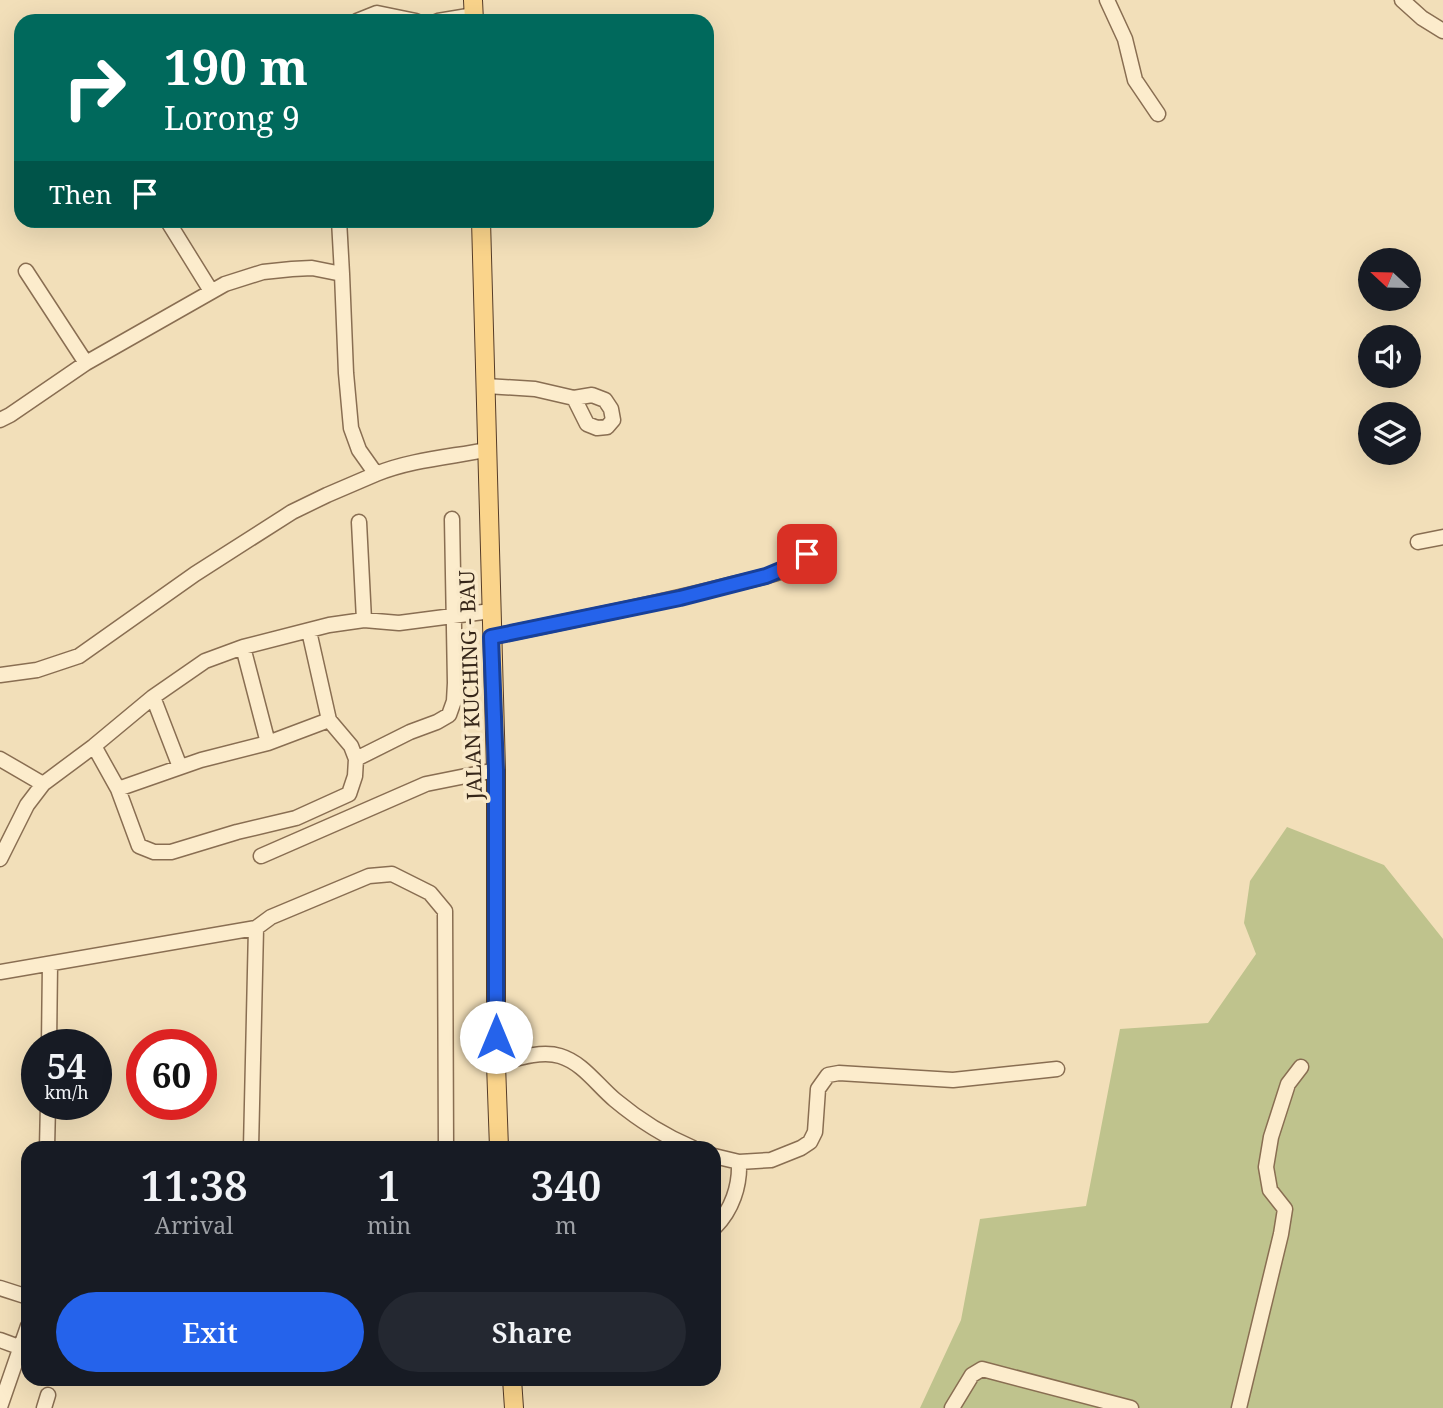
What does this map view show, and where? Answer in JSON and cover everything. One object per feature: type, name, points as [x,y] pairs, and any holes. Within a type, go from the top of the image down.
[{"type":"main road","name":"JALAN KUCHING - BAU","points":[[481,228],[496,770],[496,1064],[499,1141]]},
{"type":"main road","points":[[512,1386],[514,1408]]},
{"type":"street","points":[[1107,0],[1125,39],[1135,80],[1158,114]]},
{"type":"street","points":[[1402,0],[1443,32]]},
{"type":"street","points":[[172,228],[211,291]]},
{"type":"street","points":[[339,228],[345,373],[351,428],[359,450],[376,474]]},
{"type":"street","points":[[0,420],[86,363],[225,284],[263,272],[312,268],[342,274]]},
{"type":"street","points":[[26,271],[86,363]]},
{"type":"street","points":[[486,386],[534,389],[574,398]]},
{"type":"street","points":[[0,675],[37,670],[79,656],[195,575],[292,512],[327,495],[390,468],[486,450]]},
{"type":"street","points":[[356,759],[449,715],[454,701],[452,519]]},
{"type":"street","points":[[359,522],[363,620]]},
{"type":"street","points":[[491,637],[680,598],[766,576],[802,561],[811,544],[808,535]]},
{"type":"street","points":[[1418,542],[1443,537]]},
{"type":"street","points":[[0,859],[4,839],[43,784],[153,697],[205,661],[243,647],[329,625],[363,620],[400,623],[491,611]]},
{"type":"street","points":[[94,746],[118,789],[139,846],[153,852],[171,852],[296,818],[349,794],[355,776],[356,759],[351,746],[329,720],[309,631]]},
{"type":"street","points":[[243,647],[268,743]]},
{"type":"street","points":[[153,697],[180,767]]},
{"type":"street","points":[[118,789],[201,760],[268,743],[329,720]]},
{"type":"street","points":[[0,759],[43,784]]},
{"type":"street","points":[[261,856],[426,784],[496,770]]},
{"type":"street","points":[[0,972],[256,928],[271,917],[369,876],[392,874],[430,893],[445,911],[446,1141]]},
{"type":"street","points":[[251,1141],[256,928]]},
{"type":"street","points":[[49,1029],[50,964]]},
{"type":"street","points":[[496,1064],[540,1055],[560,1056],[581,1067],[614,1099],[650,1127],[679,1141]]},
{"type":"street","points":[[1239,1408],[1285,1209],[1269,1191],[1267,1157],[1288,1084],[1301,1067]]},
{"type":"street","points":[[721,1158],[739,1162],[771,1160],[810,1142],[815,1132],[818,1089],[828,1075],[839,1073],[953,1080],[1057,1069]]},
{"type":"street","points":[[47,1141],[48,1120]]},
{"type":"street","points":[[721,1220],[726,1215],[740,1177],[739,1162]]},
{"type":"street","points":[[0,1288],[21,1295]]},
{"type":"street","points":[[0,1340],[21,1343]]},
{"type":"street","points":[[0,1356],[21,1345]]},
{"type":"street","points":[[4,1406],[21,1352]]},
{"type":"street","points":[[952,1408],[972,1375],[982,1369],[1131,1408]]},
{"type":"green space","points":[[1287,827],[1384,865],[1443,939],[1443,1408],[920,1408],[961,1320],[980,1219],[1086,1206],[1120,1029],[1208,1023],[1256,954],[1244,923],[1250,881]]},
{"type":"route","points":[[496,1037],[496,770],[491,637],[680,598],[766,576],[789,568],[802,561],[807,554]]}]
